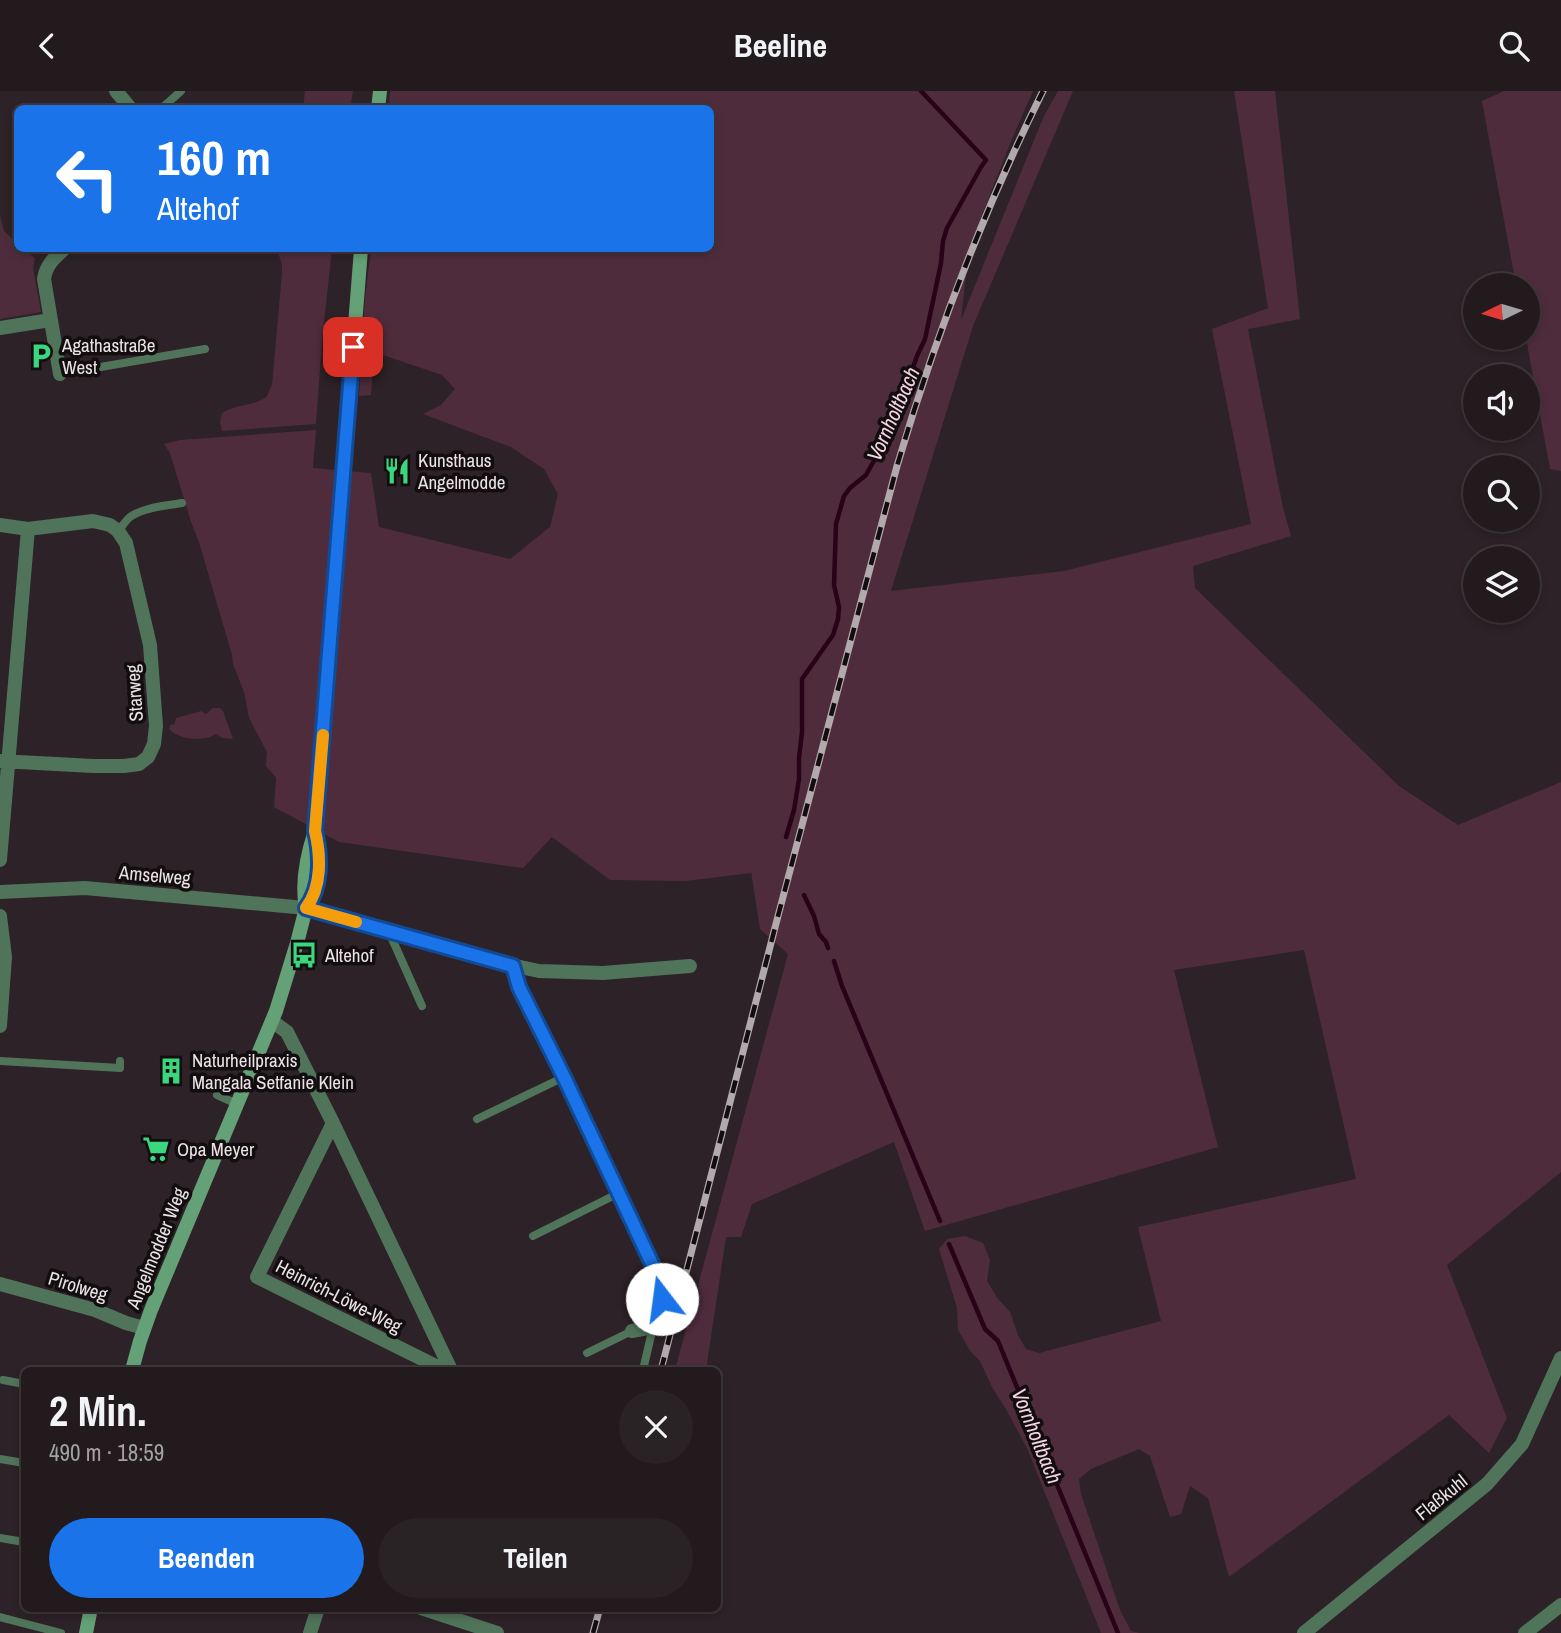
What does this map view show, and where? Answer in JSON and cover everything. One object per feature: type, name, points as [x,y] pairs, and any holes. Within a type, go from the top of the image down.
[{"type":"street","points":[[116,91],[128,105]]},
{"type":"street","points":[[60,374],[45,288],[46,270],[61,252]]},
{"type":"street","name":"Angelmodder Weg","points":[[133,1367],[144,1328],[183,1230],[272,1021],[306,908],[315,892],[319,864],[315,831],[360,252]]},
{"type":"street","points":[[0,328],[50,320]]},
{"type":"street","points":[[0,525],[28,529],[93,521],[110,525],[118,531]]},
{"type":"street","points":[[0,860],[5,761],[28,529]]},
{"type":"street","name":"Starweg","points":[[5,761],[124,766],[139,764],[148,757],[154,744],[156,726],[150,645],[126,543],[118,531]]},
{"type":"street","name":"Amselweg","points":[[0,892],[85,888],[306,908]]},
{"type":"street","points":[[306,908],[539,971],[603,973],[690,966]]},
{"type":"street","points":[[0,916],[5,957],[0,1026]]},
{"type":"street","points":[[513,966],[519,987],[619,1193],[662,1290],[662,1299],[653,1327],[632,1331]]},
{"type":"street","name":"Heinrich-Löwe-Weg","points":[[272,1021],[287,1032],[450,1367]]},
{"type":"street","name":"Heinrich-Löwe-Weg","points":[[332,1123],[257,1277],[438,1367]]},
{"type":"street","name":"Pirolweg","points":[[0,1284],[95,1310],[144,1328]]},
{"type":"street","name":"Flaßkuhl","points":[[1304,1633],[1487,1484],[1522,1444],[1561,1358]]},
{"type":"street","points":[[1525,1633],[1561,1605]]},
{"type":"street","points":[[86,1633],[89,1612]]},
{"type":"street","points":[[310,1633],[317,1612]]},
{"type":"street","points":[[433,1612],[497,1633]]},
{"type":"lane","points":[[165,105],[181,91]]},
{"type":"lane","points":[[60,374],[205,349]]},
{"type":"lane","points":[[118,531],[129,518],[140,512],[182,503]]},
{"type":"lane","points":[[388,931],[422,1006]]},
{"type":"lane","points":[[0,1061],[120,1068],[120,1061]]},
{"type":"lane","points":[[477,1119],[564,1077]]},
{"type":"lane","points":[[217,1095],[237,1104]]},
{"type":"lane","points":[[533,1236],[619,1193]]},
{"type":"lane","points":[[644,1367],[653,1327]]},
{"type":"lane","points":[[587,1353],[632,1331]]},
{"type":"lane","points":[[3,1380],[21,1383]]},
{"type":"lane","points":[[0,1458],[21,1462]]},
{"type":"lane","points":[[0,1538],[21,1542]]},
{"type":"lane","points":[[0,1617],[61,1633]]},
{"type":"shaded area","points":[[305,91],[353,91],[351,105],[303,105]]},
{"type":"shaded area","points":[[390,91],[1033,91],[969,248],[961,320],[1043,118],[1058,91],[1073,91],[973,326],[891,591],[1064,571],[1251,524],[1212,329],[1268,308],[1234,91],[1275,91],[1300,319],[1248,329],[1283,508],[1291,536],[1193,566],[1195,588],[1399,786],[1458,825],[1561,782],[1561,1172],[1447,1265],[1507,1418],[1489,1453],[1449,1415],[1229,1577],[1208,1498],[1190,1486],[1181,1514],[1170,1517],[1150,1456],[1139,1449],[1091,1469],[1079,1479],[1081,1494],[1120,1610],[1131,1631],[1140,1633],[1101,1633],[1027,1448],[980,1361],[971,1352],[958,1330],[957,1308],[939,1249],[947,1239],[965,1236],[983,1243],[990,1260],[987,1281],[1010,1312],[1026,1349],[1039,1353],[1161,1321],[1138,1227],[1356,1179],[1304,950],[1174,970],[1218,1147],[925,1231],[894,1142],[752,1204],[741,1237],[726,1237],[706,1367],[676,1367],[788,954],[760,929],[751,871],[686,881],[610,880],[552,837],[523,868],[339,842],[274,807],[276,778],[266,766],[267,752],[249,718],[244,692],[233,664],[199,542],[170,453],[164,444],[180,440],[316,430],[313,468],[371,473],[379,527],[510,559],[550,527],[558,494],[544,469],[511,447],[423,414],[441,405],[455,389],[442,375],[374,352],[371,395],[359,396],[371,252],[714,252],[714,105],[389,105]]},
{"type":"shaded area","points":[[1504,91],[1561,91],[1561,471],[1550,469],[1540,414],[1540,364],[1531,364],[1528,350],[1540,350],[1540,273],[1514,273],[1482,101]]},
{"type":"shaded area","points":[[0,215],[4,231],[14,240],[14,252],[28,252],[35,258],[33,268],[41,312],[0,319]]},
{"type":"shaded area","points":[[278,252],[332,252],[316,424],[222,431],[222,413],[263,399],[272,385],[282,265]]},
{"type":"shaded area","points":[[213,708],[223,711],[233,739],[222,738],[216,734],[192,739],[179,736],[169,729],[176,718],[201,711],[206,714]]},
{"type":"waterway","name":"Vornholtbach","points":[[786,837],[799,779],[802,679],[833,635],[838,619],[839,607],[834,585],[836,524],[844,496],[866,475],[891,430],[925,339],[947,228],[986,160],[921,91]]},
{"type":"waterway","name":"Vornholtbach","points":[[804,895],[819,934],[828,948]]},
{"type":"waterway","name":"Vornholtbach","points":[[834,961],[940,1221]]},
{"type":"waterway","name":"Vornholtbach","points":[[949,1244],[985,1329],[998,1341],[1118,1633]]},
{"type":"railway","points":[[662,1367],[897,466],[927,370],[962,275],[1000,183],[1043,91]]},
{"type":"railway","points":[[593,1633],[599,1612]]},
{"type":"slow traffic","points":[[323,735],[315,831],[319,864],[315,892],[306,908],[356,922]]},
{"type":"place","name":"Agathastraße West","points":[[41,356]]},
{"type":"place","name":"Kunsthaus Angelmodde","points":[[397,471]]},
{"type":"place","name":"Altehof","points":[[304,955]]},
{"type":"place","name":"Naturheilpraxis Mangala Setfanie Klein","points":[[171,1071]]},
{"type":"place","name":"Opa Meyer","points":[[156,1149]]},
{"type":"route","points":[[353,347],[315,831],[319,864],[315,892],[306,908],[513,966],[519,987],[654,1268],[662,1290],[662,1299]]}]
